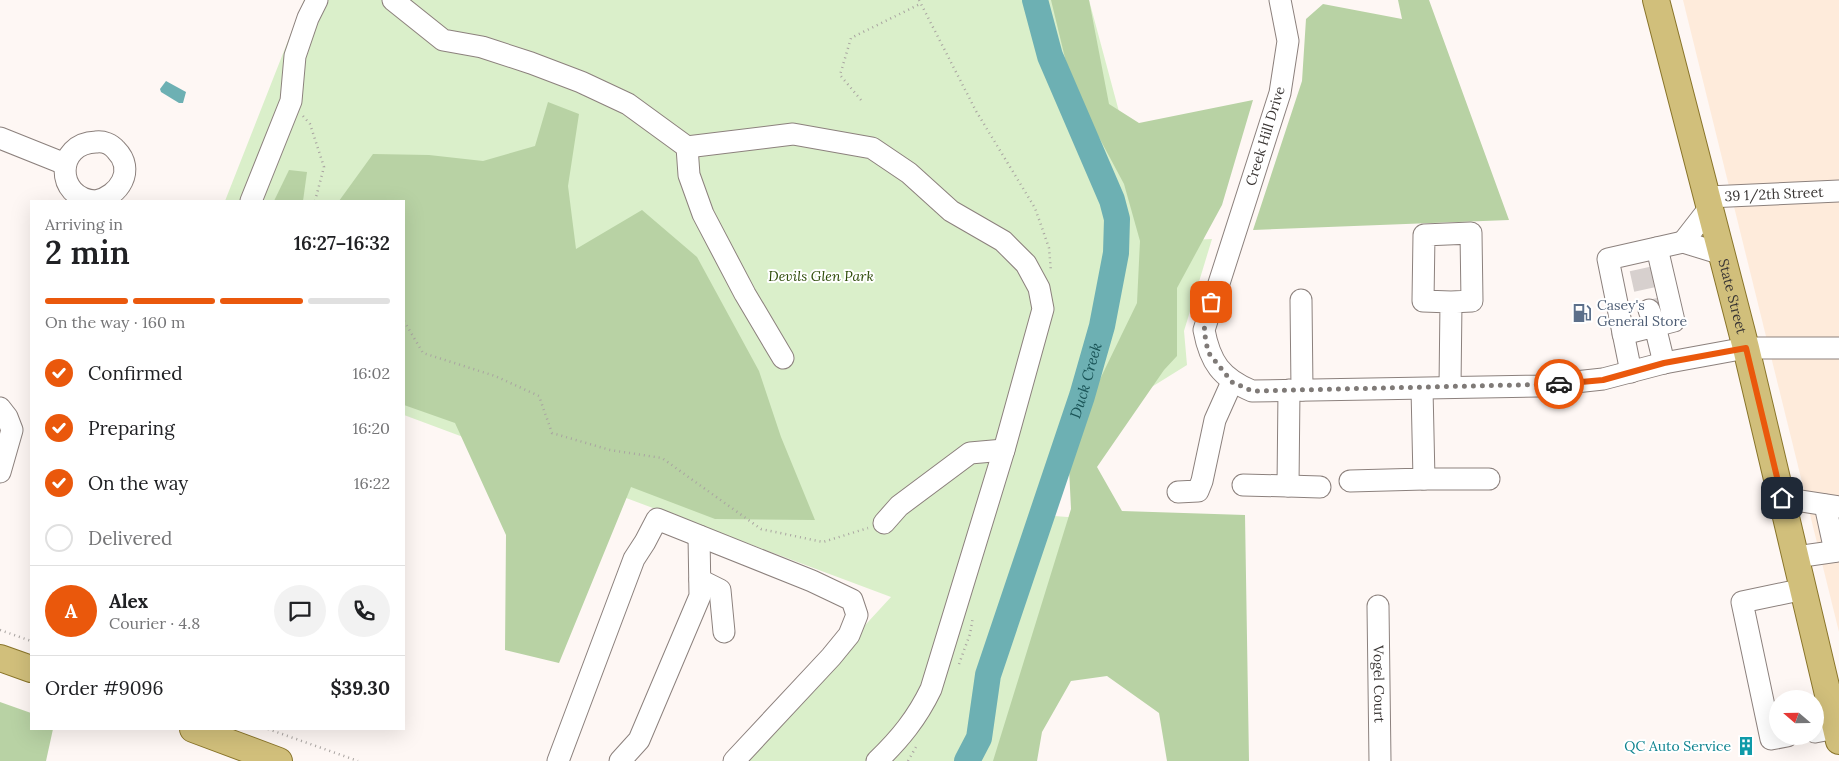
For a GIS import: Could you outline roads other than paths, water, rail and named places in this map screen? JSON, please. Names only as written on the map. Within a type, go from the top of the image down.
[{"type":"main road","name":"State Street","points":[[1656,0],[1746,348],[1804,589],[1830,734]]},
{"type":"main road","points":[[0,658],[30,669]]},
{"type":"main road","points":[[196,730],[280,761]]},
{"type":"street","points":[[251,200],[291,101],[296,56],[308,18],[317,0]]},
{"type":"street","points":[[393,0],[443,40],[490,50],[580,82],[628,104],[687,147],[794,134],[872,148],[909,173],[952,211],[1003,241],[1026,264],[1039,288],[1043,309],[1004,450],[931,690],[920,712],[900,740],[877,761]]},
{"type":"street","name":"Creek Hill Drive","points":[[1232,382],[1208,352],[1204,330],[1280,93],[1288,42],[1280,0]]},
{"type":"street","points":[[0,138],[65,164]]},
{"type":"street","points":[[93,200],[75,194],[65,177],[65,164],[74,149],[86,142],[102,142],[118,151],[124,163],[124,176],[121,186],[106,199],[101,200]]},
{"type":"street","points":[[687,147],[689,175],[703,214],[745,294],[783,358]]},
{"type":"street","name":"39 1/2th Street","points":[[1709,201],[1839,191]]},
{"type":"street","points":[[1683,242],[1709,201]]},
{"type":"street","points":[[1631,372],[1608,259],[1638,261],[1657,248],[1683,242],[1722,254]]},
{"type":"street","points":[[1623,334],[1652,318],[1674,321],[1657,248]]},
{"type":"street","points":[[1288,486],[1301,300]]},
{"type":"street","points":[[1450,387],[1451,302]]},
{"type":"street","points":[[1652,318],[1664,363]]},
{"type":"street","points":[[1178,492],[1198,491],[1202,481],[1215,420],[1232,382],[1252,391],[1538,386],[1603,380],[1664,363],[1746,348],[1839,348]]},
{"type":"street","points":[[1422,388],[1424,479]]},
{"type":"street","points":[[0,408],[7,417],[12,430],[0,472]]},
{"type":"street","points":[[884,523],[899,506],[970,453],[1004,450]]},
{"type":"street","points":[[1350,482],[1488,479]]},
{"type":"street","points":[[1243,485],[1320,487]]},
{"type":"street","points":[[1782,498],[1832,506],[1837,551],[1796,557]]},
{"type":"street","points":[[558,761],[634,559],[657,519],[812,581],[852,600],[857,615],[849,635],[831,657],[734,761]]},
{"type":"street","points":[[620,761],[639,740],[700,596],[699,536]]},
{"type":"street","points":[[700,580],[720,590],[724,632]]},
{"type":"street","points":[[1769,730],[1742,602],[1804,589]]},
{"type":"street","name":"Vogel Court","points":[[1378,606],[1380,761]]},
{"type":"water","points":[[166,81],[186,92],[183,103],[179,103],[161,92],[160,89]]},
{"type":"waterway","name":"Duck Creek","points":[[967,761],[979,738],[988,675],[1082,396],[1102,326],[1116,253],[1117,219],[1112,200],[1050,56],[1035,0]]},
{"type":"tunnel","points":[[1640,269],[1649,310]]},
{"type":"place","name":"Casey's General Store","points":[[1582,313]]},
{"type":"place","name":"QC Auto Service","points":[[1746,746]]},
{"type":"park label","name":"Devils Glen Park","points":[[821,276]]}]
